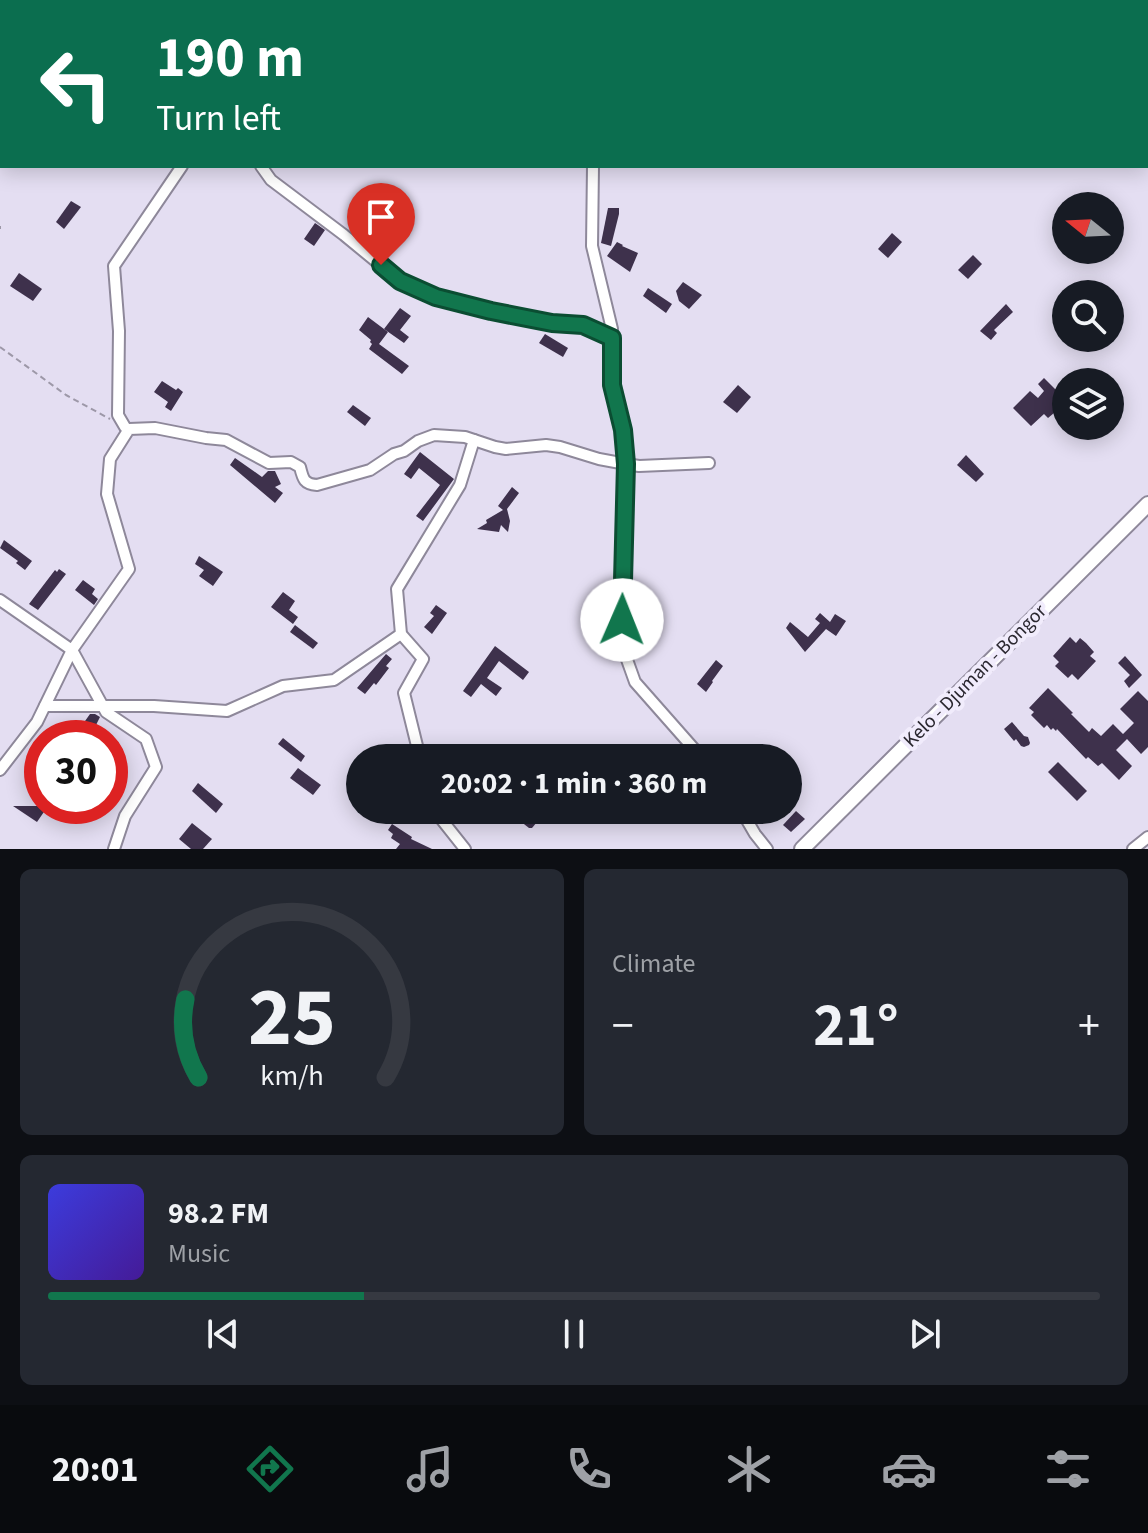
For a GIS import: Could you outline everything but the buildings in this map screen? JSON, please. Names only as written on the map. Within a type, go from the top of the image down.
[{"type":"highway","name":"Kelo - Djuman - Bongor","points":[[802,849],[1148,504]]},
{"type":"street","points":[[125,427],[118,415],[119,331],[114,266],[181,168]]},
{"type":"street","points":[[262,168],[271,180],[400,281],[436,297],[552,323],[583,325],[612,338]]},
{"type":"street","points":[[593,168],[592,246],[612,329],[612,385],[623,430],[626,464],[622,620],[625,654],[635,682],[690,744]]},
{"type":"street","points":[[0,770],[37,722],[72,650],[129,569],[107,494],[110,459],[129,429],[155,428],[226,440],[269,463],[291,462],[300,467],[303,480],[317,485],[370,470],[394,454],[434,435],[465,437],[506,449],[546,445],[560,447],[599,459],[639,466],[709,463]]},
{"type":"street","points":[[417,744],[404,693],[423,659],[401,634],[397,589],[460,485],[474,440]]},
{"type":"street","points":[[0,600],[72,650],[106,712],[146,739],[156,767],[125,816],[114,849]]},
{"type":"street","points":[[45,706],[154,706],[227,711],[283,686],[334,680],[401,634]]},
{"type":"street","points":[[445,824],[465,849]]},
{"type":"street","points":[[749,824],[767,849]]},
{"type":"street","points":[[1133,849],[1148,837]]},
{"type":"path","points":[[0,347],[66,395],[125,427]]},
{"type":"route","points":[[381,265],[400,281],[436,297],[552,323],[583,325],[612,338],[612,385],[623,430],[626,464],[622,620]]}]
